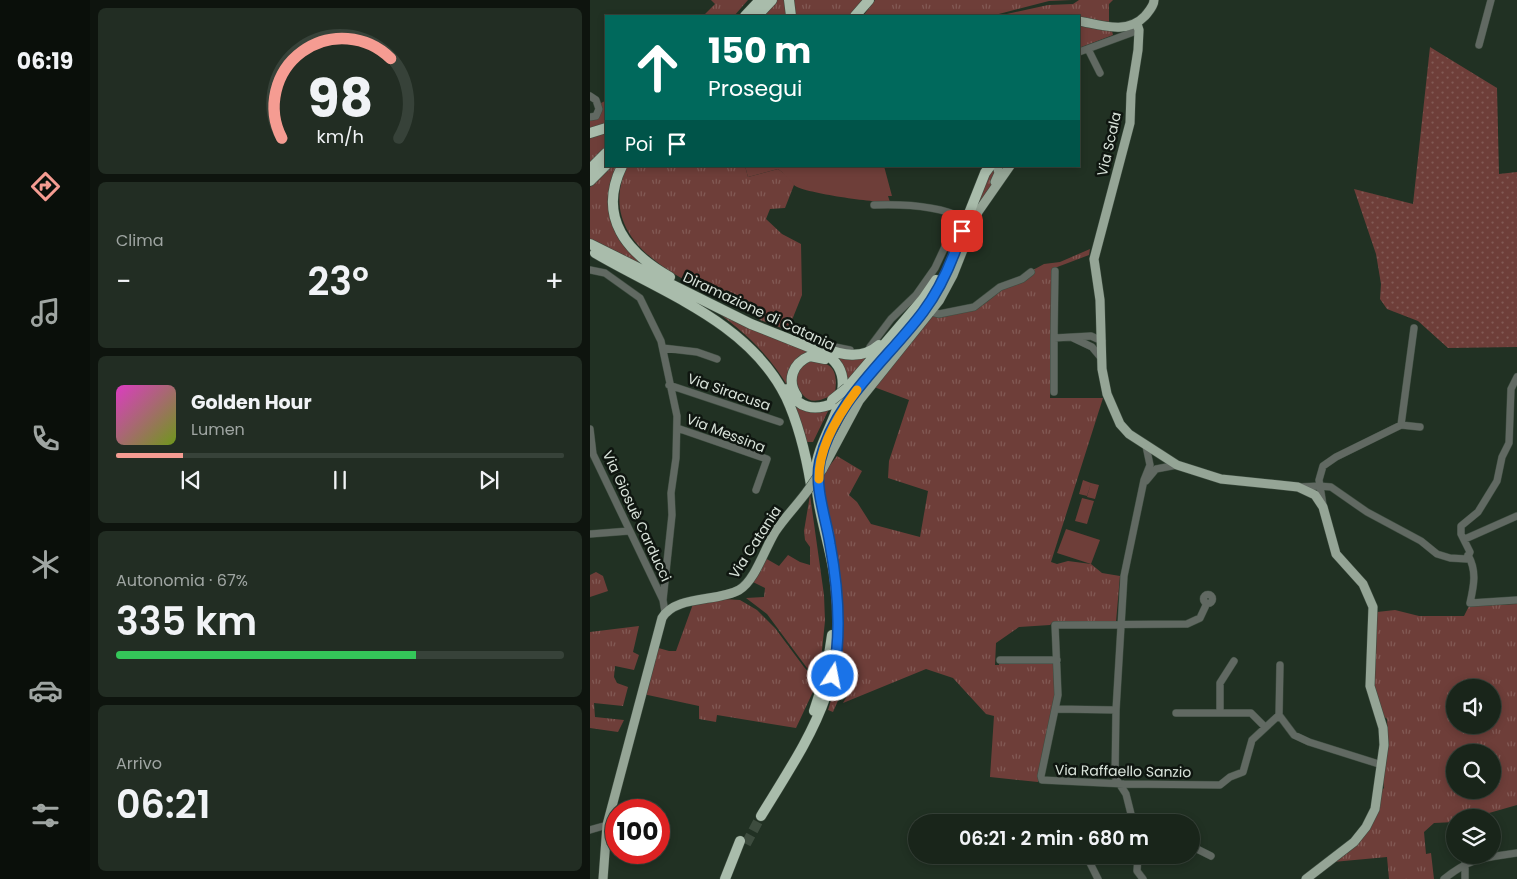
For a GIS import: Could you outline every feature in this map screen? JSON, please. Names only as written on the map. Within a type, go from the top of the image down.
[{"type":"highway","points":[[739,15],[752,0]]},
{"type":"highway","points":[[746,15],[760,0]]},
{"type":"highway","points":[[758,15],[772,0]]},
{"type":"highway","points":[[789,0],[791,15]]},
{"type":"highway","points":[[856,15],[870,0]]},
{"type":"highway","points":[[860,15],[870,0]]},
{"type":"highway","points":[[590,133],[605,128]]},
{"type":"highway","points":[[590,169],[605,154]]},
{"type":"highway","points":[[590,181],[605,165]]},
{"type":"highway","points":[[622,167],[614,188],[614,202],[616,221],[624,239],[648,264],[731,314]]},
{"type":"highway","points":[[590,250],[710,311],[732,326],[764,355],[791,395],[799,403],[813,408],[833,401],[846,391],[932,291],[945,270],[984,167]]},
{"type":"highway","points":[[846,391],[923,299],[941,271],[989,167]]},
{"type":"highway","points":[[833,570],[819,477],[823,452],[850,399],[932,299],[954,256],[963,223]]},
{"type":"highway","name":"Diramazione di Catania","points":[[590,244],[731,314],[824,353],[840,368],[843,379],[842,394],[821,445],[816,469],[820,504],[833,570],[839,630],[835,666],[829,690],[813,728],[758,815],[807,725],[818,700],[828,664],[832,638],[831,606],[816,502],[800,434],[786,398],[761,359],[737,336],[708,316],[590,250]]},
{"type":"highway","points":[[590,258],[737,336]]},
{"type":"highway","points":[[677,288],[843,354],[864,354],[874,350],[905,320]]},
{"type":"highway","points":[[816,502],[812,468],[814,456],[835,401],[838,379],[832,366],[822,358],[810,356],[799,362],[794,369],[792,381],[793,390],[798,398],[814,404],[833,401]]},
{"type":"highway","points":[[725,879],[743,843],[732,879]]},
{"type":"main road","points":[[1080,21],[1117,28],[1138,27],[1155,0]]},
{"type":"main road","name":"Via Scala","points":[[1138,27],[1130,94],[1130,123],[1096,248],[1095,269],[1101,323],[1104,386],[1120,424],[1129,434],[1160,456],[1177,465],[1220,479],[1319,491]]},
{"type":"main road","points":[[985,200],[999,176],[997,167]]},
{"type":"main road","name":"Via Catania","points":[[665,612],[700,599],[732,593],[745,586],[776,532],[822,470],[859,401],[931,312],[953,275],[974,220],[985,200],[1009,167]]},
{"type":"main road","points":[[1306,879],[1354,842],[1366,826],[1375,809],[1384,737],[1370,686],[1374,618],[1371,600],[1364,584],[1336,554],[1319,491]]},
{"type":"main road","points":[[614,799],[654,642],[665,612]]},
{"type":"main road","points":[[603,879],[605,852]]},
{"type":"street","points":[[1479,45],[1491,0]]},
{"type":"street","points":[[1080,52],[1138,27]]},
{"type":"street","points":[[1088,49],[1100,73]]},
{"type":"street","points":[[590,117],[598,114],[599,104],[593,98]]},
{"type":"street","points":[[874,205],[904,205],[942,210],[963,223]]},
{"type":"street","points":[[801,332],[845,349],[862,350],[870,347],[876,342],[891,319],[916,295],[935,268],[957,221],[963,223]]},
{"type":"street","points":[[590,270],[605,273],[640,298],[663,348],[676,410],[677,428],[663,600]]},
{"type":"street","points":[[1054,392],[1055,271]]},
{"type":"street","points":[[931,312],[940,314],[974,306],[1000,287],[1022,279],[1031,272]]},
{"type":"street","points":[[1091,336],[1098,330],[1101,323]]},
{"type":"street","points":[[1401,425],[1414,328]]},
{"type":"street","points":[[1054,338],[1091,336],[1102,341]]},
{"type":"street","points":[[1073,338],[1096,350],[1102,358]]},
{"type":"street","points":[[1088,345],[1102,341]]},
{"type":"street","points":[[663,348],[697,352],[717,359]]},
{"type":"street","points":[[1420,427],[1401,425],[1328,461],[1319,474],[1319,491],[1331,487],[1367,512],[1421,541],[1438,554],[1450,558],[1466,559],[1470,552],[1466,539],[1461,534],[1461,526],[1478,512],[1497,481],[1513,435],[1511,388],[1517,377]]},
{"type":"street","name":"Via Siracusa","points":[[670,385],[780,422]]},
{"type":"street","name":"Via Messina","points":[[677,428],[767,459],[756,490]]},
{"type":"street","name":"Via Giosuè Carducci","points":[[590,430],[592,454],[663,600],[665,612]]},
{"type":"street","points":[[1146,446],[1153,467]]},
{"type":"street","points":[[1131,814],[1126,794],[1117,783],[1115,777],[1119,625],[1124,576],[1143,488],[1160,456]]},
{"type":"street","points":[[1153,467],[1177,465]]},
{"type":"street","points":[[1466,539],[1517,516]]},
{"type":"street","points":[[590,534],[629,531]]},
{"type":"street","points":[[1468,555],[1474,565],[1475,576],[1470,603],[1517,600]]},
{"type":"street","name":"Via Raffaello Sanzio","points":[[1208,603],[1200,618],[1192,623],[1055,625],[1059,689],[1042,780],[1220,785],[1230,777],[1244,772],[1252,740],[1279,715]]},
{"type":"street","points":[[1000,660],[1057,660]]},
{"type":"street","points":[[1220,713],[1220,683],[1234,661]]},
{"type":"street","points":[[1280,664],[1279,715],[1294,735],[1309,742],[1382,765]]},
{"type":"street","points":[[1056,709],[1116,710]]},
{"type":"street","points":[[1176,713],[1251,713],[1265,726]]},
{"type":"street","points":[[590,830],[605,826]]},
{"type":"street","points":[[1200,851],[1210,856]]},
{"type":"street","points":[[1501,856],[1517,853]]},
{"type":"street","points":[[1090,864],[1098,879]]},
{"type":"street","points":[[1137,864],[1137,871],[1140,879]]},
{"type":"street","points":[[1444,879],[1464,864]]},
{"type":"street","points":[[1465,864],[1466,879]]},
{"type":"green space","points":[[711,0],[748,0],[735,15],[704,15],[715,4]]},
{"type":"green space","points":[[777,0],[786,0],[788,15],[764,15]]},
{"type":"green space","points":[[792,0],[865,0],[850,15],[794,15]]},
{"type":"green space","points":[[875,0],[1072,0],[1049,1],[995,15],[864,15]]},
{"type":"green space","points":[[1079,0],[1113,0],[1109,4],[1109,22],[1080,18],[1080,15],[1003,15],[1048,5],[1073,4]]},
{"type":"green space","points":[[1080,24],[1112,31],[1113,35],[1080,48]]},
{"type":"green space","points":[[1430,47],[1497,88],[1499,174],[1517,172],[1517,347],[1448,348],[1418,321],[1387,309],[1380,299],[1381,284],[1376,254],[1354,189],[1413,204]]},
{"type":"green space","points":[[605,101],[605,125],[590,130],[590,120],[598,118],[601,103]]},
{"type":"green space","points":[[605,131],[605,147],[590,162],[590,137]]},
{"type":"green space","points":[[610,167],[617,167],[612,198],[612,222],[622,243],[646,267],[590,240],[590,187]]},
{"type":"green space","points":[[627,167],[745,167],[748,177],[778,169],[793,180],[794,185],[785,208],[770,209],[766,219],[782,234],[801,244],[802,295],[790,325],[798,334],[760,320],[753,313],[678,276],[655,260],[636,242],[623,220],[619,195]]},
{"type":"green space","points":[[745,167],[884,167],[892,196],[888,196],[890,202],[882,202],[811,191],[794,185],[778,169],[748,177]]},
{"type":"green space","points":[[993,170],[997,172],[997,177],[975,211],[955,266],[941,293],[928,313],[854,403],[824,462],[837,431],[859,394],[927,310],[939,292],[959,251],[987,176]]},
{"type":"green space","points":[[1090,249],[1089,255],[1052,269],[1050,398],[1103,398],[1051,562],[1057,564],[1068,561],[1091,564],[1102,573],[1120,576],[1116,622],[1053,622],[1050,625],[1019,627],[996,643],[995,665],[999,665],[999,663],[1055,664],[1056,694],[1038,782],[990,777],[994,716],[986,714],[953,678],[926,669],[843,703],[853,685],[844,681],[844,687],[833,712],[828,710],[837,678],[843,620],[838,565],[821,477],[837,456],[862,471],[849,495],[857,502],[871,524],[920,537],[928,491],[888,478],[889,461],[909,400],[874,387],[933,316],[972,310],[988,301],[1003,288],[1029,278],[1033,270],[1044,264],[1060,262]]},
{"type":"green space","points":[[705,304],[820,354],[806,355],[790,390],[782,376],[763,352],[730,322]]},
{"type":"green space","points":[[871,353],[846,383],[835,357]]},
{"type":"green space","points":[[805,360],[826,364],[834,371],[835,393],[814,401],[805,397],[794,378]]},
{"type":"green space","points":[[789,396],[795,403],[830,407],[813,442],[807,442]]},
{"type":"green space","points":[[1083,480],[1091,483],[1087,496],[1079,494]]},
{"type":"green space","points":[[1091,483],[1099,485],[1095,499],[1087,497]]},
{"type":"green space","points":[[810,495],[824,595],[825,621],[819,679],[796,728],[717,715],[716,722],[699,719],[699,706],[643,694],[655,647],[676,651],[693,604],[723,599],[740,600],[757,610],[775,628],[813,677],[814,673],[807,668],[767,614],[746,598],[764,597],[765,588],[753,582],[765,558],[779,566],[788,555],[810,565],[810,547],[805,540],[804,531]]},
{"type":"green space","points":[[1082,498],[1094,501],[1087,524],[1075,521]]},
{"type":"green space","points":[[1066,529],[1100,540],[1091,564],[1057,553]]},
{"type":"green space","points":[[596,572],[603,576],[608,591],[590,597],[590,575]]},
{"type":"green space","points":[[1517,604],[1517,805],[1501,810],[1446,809],[1446,822],[1434,823],[1424,832],[1426,854],[1431,853],[1434,879],[1389,879],[1387,857],[1333,862],[1353,846],[1366,832],[1378,805],[1381,791],[1384,788],[1388,738],[1387,719],[1382,715],[1373,684],[1377,612],[1395,610],[1419,616],[1464,616],[1469,606]]},
{"type":"green space","points":[[639,626],[633,652],[639,655],[634,670],[615,666],[614,677],[617,683],[628,687],[623,706],[594,703],[595,717],[624,720],[618,732],[590,728],[590,632]]},
{"type":"tunnel","points":[[746,844],[761,816]]},
{"type":"slow traffic","points":[[819,479],[820,462],[826,444],[843,410],[857,390]]},
{"type":"route","points":[[833,676],[839,623],[831,547],[820,488],[820,462],[830,436],[850,399],[932,299],[954,256],[962,231]]}]
